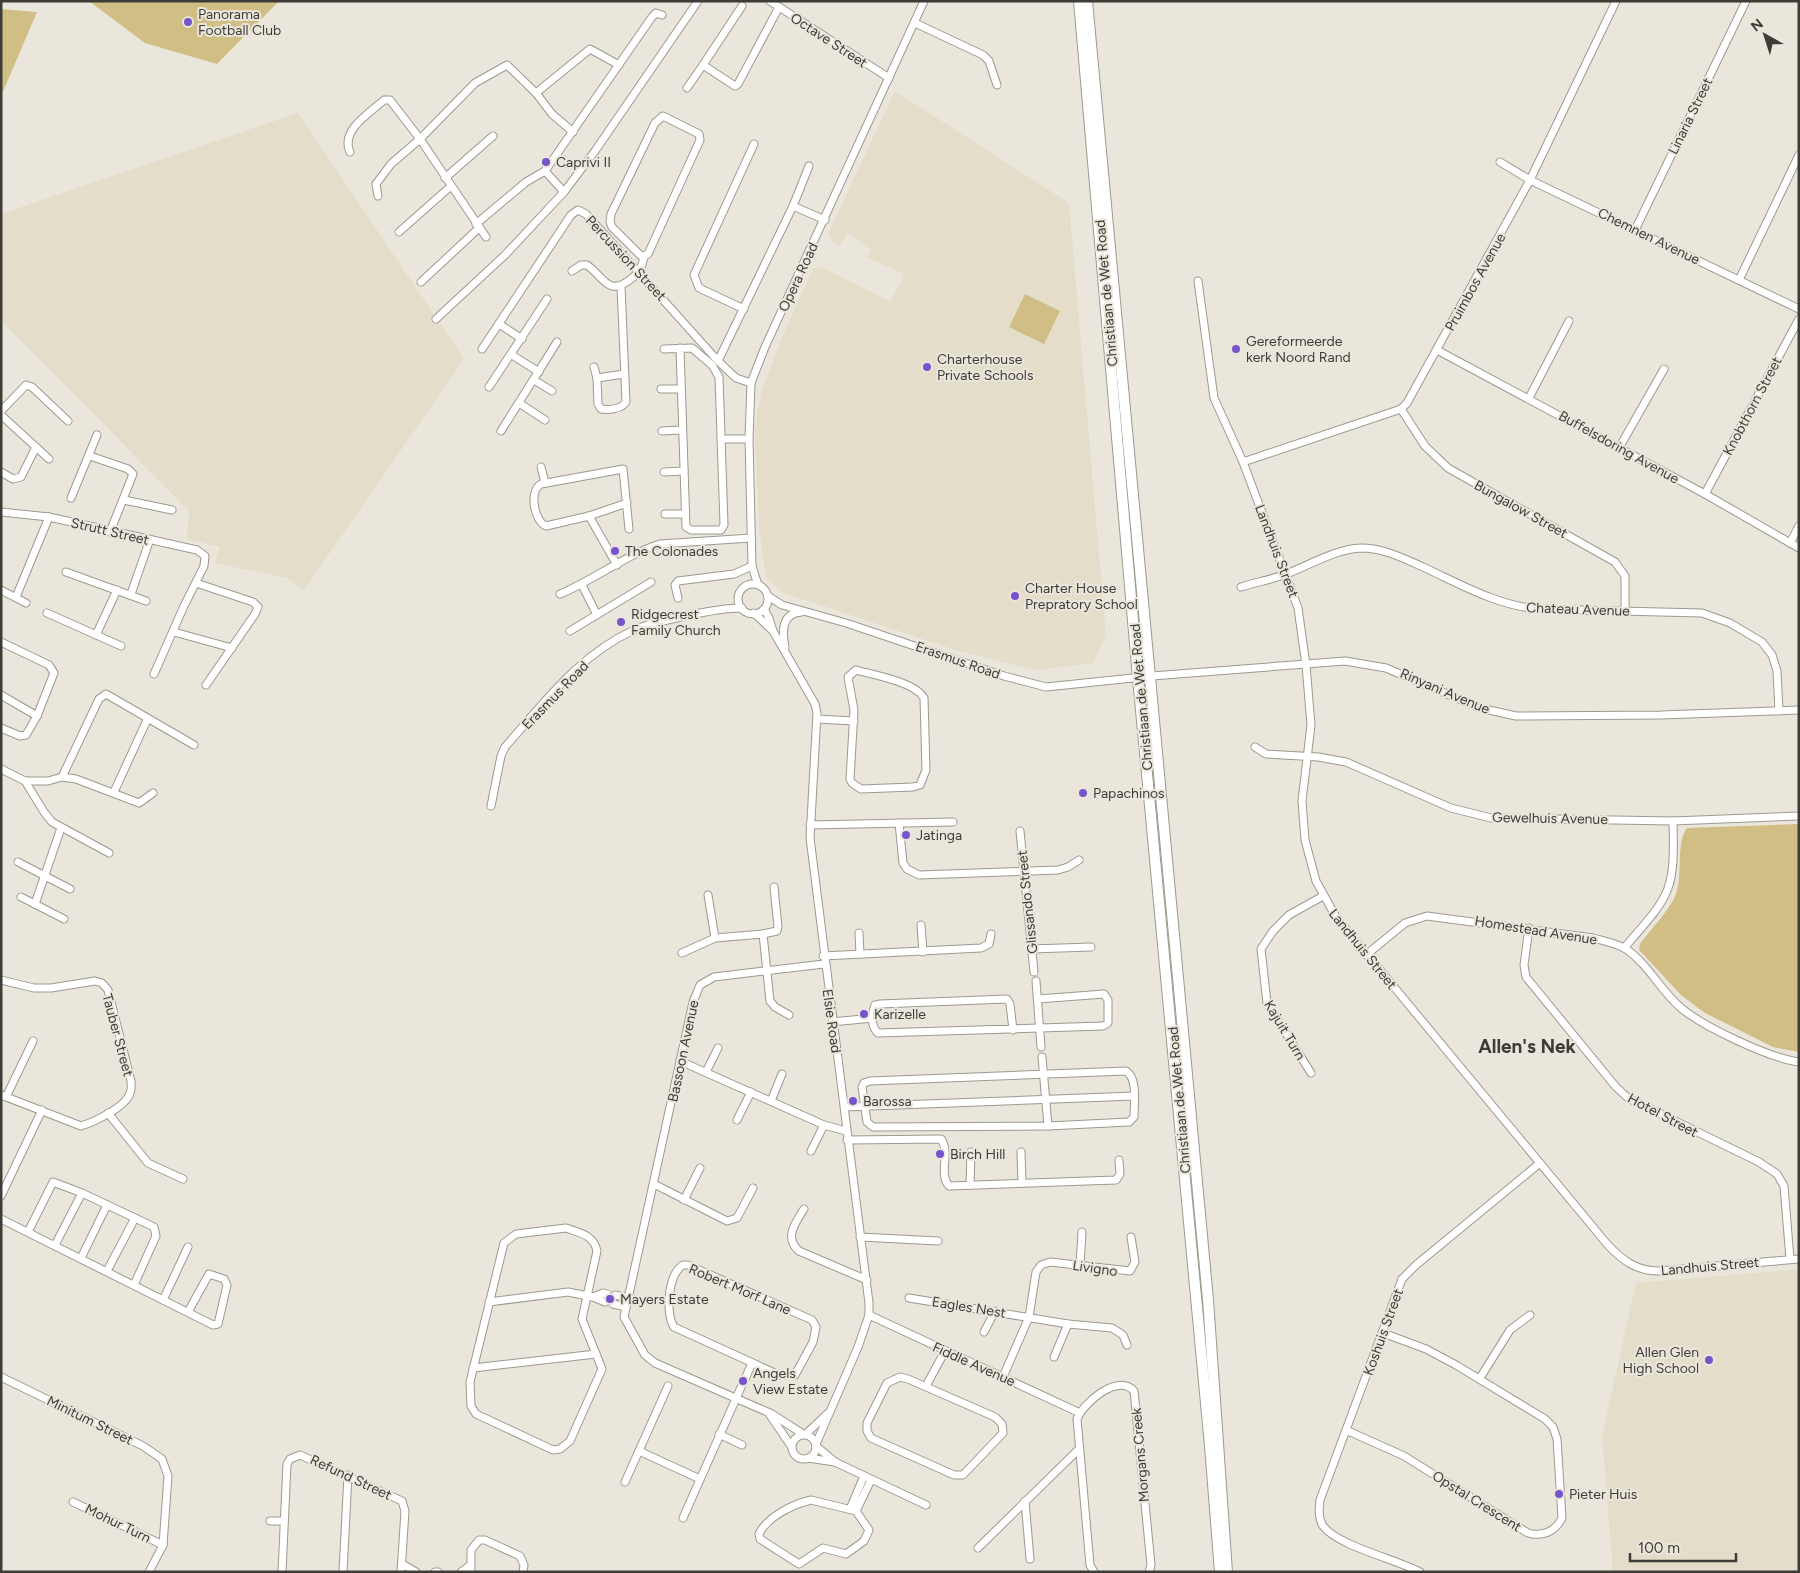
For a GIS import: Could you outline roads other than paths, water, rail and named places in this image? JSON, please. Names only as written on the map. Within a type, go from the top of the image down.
[{"type":"main road","name":"Christiaan de Wet Road","points":[[1079,1],[1138,678],[1191,1231],[1220,1572]]},
{"type":"main road","name":"Christiaan de Wet Road","points":[[1087,1],[1139,568],[1152,676],[1208,1300],[1227,1572]]},
{"type":"street","points":[[436,319],[505,255],[564,192],[595,151],[698,1]]},
{"type":"street","name":"Octave Street","points":[[770,1],[889,78]]},
{"type":"street","name":"Opera Road","points":[[758,585],[753,568],[751,538],[749,439],[751,383],[765,347],[924,1]]},
{"type":"street","name":"Pruimbos Avenue","points":[[1401,409],[1411,397],[1530,180],[1616,1]]},
{"type":"street","name":"Linaria Street","points":[[1635,230],[1746,1]]},
{"type":"street","points":[[687,88],[742,6]]},
{"type":"street","points":[[703,65],[733,86],[736,86],[779,7]]},
{"type":"street","points":[[421,282],[526,182],[545,171],[654,14],[662,15]]},
{"type":"street","points":[[915,23],[983,55],[989,61],[997,85]]},
{"type":"street","points":[[536,93],[590,49],[619,65]]},
{"type":"street","points":[[378,196],[376,184],[379,177],[420,139],[475,83],[502,67],[511,67],[536,93],[552,114],[573,132]]},
{"type":"street","points":[[350,152],[347,142],[350,132],[387,99],[390,100],[420,139],[486,237]]},
{"type":"street","points":[[572,271],[581,265],[587,265],[605,283],[612,287],[621,287],[640,272],[644,256],[648,254],[700,140],[699,134],[664,116],[655,123],[611,214],[610,222],[612,227],[640,255],[644,256]]},
{"type":"street","points":[[445,178],[493,136]]},
{"type":"street","points":[[744,309],[699,288],[694,275],[754,144]]},
{"type":"street","points":[[1739,280],[1799,155]]},
{"type":"street","name":"Chemnen Avenue","points":[[1500,162],[1530,180],[1799,309]]},
{"type":"street","points":[[718,361],[793,206],[809,166]]},
{"type":"street","points":[[545,171],[564,192]]},
{"type":"street","points":[[399,232],[450,186]]},
{"type":"street","points":[[793,206],[824,220]]},
{"type":"street","name":"Percussion Street","points":[[482,350],[571,215],[578,210],[586,214],[640,272],[718,361],[736,378],[751,383]]},
{"type":"street","name":"Landhuis Street","points":[[1198,280],[1213,392],[1243,462],[1298,608],[1306,665],[1311,725],[1302,800],[1305,840],[1310,866],[1323,896],[1336,917],[1366,955],[1618,1256],[1635,1267],[1659,1271],[1799,1259]]},
{"type":"street","points":[[594,367],[598,404],[601,409],[619,408],[626,402],[621,287]]},
{"type":"street","points":[[490,387],[547,299]]},
{"type":"street","name":"Knobthorn Street","points":[[1705,494],[1799,319]]},
{"type":"street","points":[[1529,398],[1568,321]]},
{"type":"street","points":[[499,324],[522,339]]},
{"type":"street","points":[[501,431],[557,342]]},
{"type":"street","points":[[664,349],[688,346],[698,351],[712,365],[720,377],[723,528],[691,530],[686,527],[680,348]]},
{"type":"street","name":"Buffelsdoring Avenue","points":[[1437,350],[1705,494],[1799,548]]},
{"type":"street","points":[[512,355],[539,372]]},
{"type":"street","points":[[1619,448],[1664,369]]},
{"type":"street","points":[[596,378],[624,374]]},
{"type":"street","points":[[534,380],[552,391]]},
{"type":"street","points":[[1,411],[26,385],[32,386],[68,421]]},
{"type":"street","points":[[661,389],[681,389]]},
{"type":"street","points":[[519,402],[546,420]]},
{"type":"street","points":[[1243,462],[1401,409]]},
{"type":"street","name":"Bungalow Street","points":[[1401,409],[1425,446],[1448,468],[1615,562],[1625,576],[1625,610]]},
{"type":"street","points":[[1,415],[49,459]]},
{"type":"street","points":[[662,431],[682,430]]},
{"type":"street","points":[[71,498],[90,456],[97,435]]},
{"type":"street","points":[[721,439],[749,439]]},
{"type":"street","points":[[1,472],[13,479],[20,477],[36,447]]},
{"type":"street","points":[[90,456],[132,471],[133,474],[110,532]]},
{"type":"street","points":[[541,467],[545,483]]},
{"type":"street","points":[[627,503],[589,516],[546,526],[542,525],[532,497],[536,486],[545,483],[623,469],[627,503],[629,529]]},
{"type":"street","points":[[664,472],[684,471]]},
{"type":"street","points":[[124,500],[172,510]]},
{"type":"street","name":"Strutt Street","points":[[1,512],[49,517],[200,551],[206,558],[196,583]]},
{"type":"street","points":[[665,514],[685,514]]},
{"type":"street","points":[[589,516],[617,565]]},
{"type":"street","points":[[16,597],[49,517]]},
{"type":"street","points":[[1790,543],[1799,526]]},
{"type":"street","points":[[560,594],[582,585],[646,548],[660,544],[751,538]]},
{"type":"street","points":[[131,594],[150,539]]},
{"type":"street","name":"Chateau Avenue","points":[[1241,587],[1286,574],[1343,552],[1373,549],[1397,556],[1486,596],[1512,605],[1537,609],[1702,613],[1730,622],[1752,635],[1768,648],[1775,662],[1779,711]]},
{"type":"street","points":[[678,598],[675,585],[678,581],[734,574],[753,568]]},
{"type":"street","name":"Opera Road","points":[[747,586],[753,568]]},
{"type":"street","points":[[66,572],[146,601]]},
{"type":"street","points":[[570,631],[651,582]]},
{"type":"street","points":[[154,674],[196,583],[253,602],[257,605],[258,609],[206,685]]},
{"type":"street","points":[[582,585],[597,615]]},
{"type":"street","points":[[758,585],[766,591],[768,596],[764,608],[754,614],[746,612],[742,608],[738,597],[747,586],[758,585]]},
{"type":"street","points":[[1,590],[26,603]]},
{"type":"street","points":[[96,635],[117,590]]},
{"type":"street","name":"Erasmus Road","points":[[768,596],[782,605],[963,661],[1004,676],[1046,687],[1152,676]]},
{"type":"street","name":"Erasmus Road","points":[[721,608],[738,597]]},
{"type":"street","name":"Erasmus Road","points":[[764,608],[782,605]]},
{"type":"street","name":"Erasmus Road","points":[[491,806],[501,756],[506,747],[574,671],[598,652],[634,630],[659,622],[721,608],[742,608]]},
{"type":"street","name":"Elsie Road","points":[[764,608],[773,632]]},
{"type":"street","points":[[786,652],[782,633],[785,621],[792,614],[806,611]]},
{"type":"street","points":[[47,613],[120,646]]},
{"type":"street","name":"Elsie Road","points":[[754,614],[773,632],[815,704],[817,719],[810,825],[823,956],[845,1107],[846,1140],[867,1280],[869,1315],[858,1347],[816,1445]]},
{"type":"street","points":[[174,632],[232,648]]},
{"type":"street","points":[[1,642],[53,669],[54,673],[26,735],[20,736],[1,728]]},
{"type":"street","name":"Rinyani Avenue","points":[[1152,676],[1346,661],[1400,672],[1480,708],[1516,716],[1662,715],[1799,710]]},
{"type":"street","points":[[856,670],[910,686],[921,692],[924,698],[926,770],[920,785],[913,788],[861,789],[852,784],[850,778],[854,721],[853,700],[848,676],[856,670]]},
{"type":"street","points":[[62,777],[102,696],[106,694],[147,720],[194,745]]},
{"type":"street","points":[[1,695],[36,716]]},
{"type":"street","points":[[817,719],[854,721]]},
{"type":"street","points":[[114,792],[147,720]]},
{"type":"street","name":"Gewelhuis Avenue","points":[[1255,747],[1266,754],[1308,756],[1346,762],[1451,808],[1491,818],[1673,820],[1799,816]]},
{"type":"street","points":[[1,769],[25,781],[48,781],[62,777],[76,779],[114,792],[138,803],[153,793]]},
{"type":"street","points":[[25,781],[36,796],[44,812],[61,828],[109,854]]},
{"type":"street","points":[[1624,948],[1657,910],[1668,893],[1674,873],[1673,820]]},
{"type":"street","points":[[810,825],[953,822]]},
{"type":"street","points":[[899,823],[904,863],[907,869],[918,874],[1024,872],[1063,869],[1079,860]]},
{"type":"street","points":[[35,904],[61,828]]},
{"type":"street","name":"Glissando Street","points":[[1020,832],[1034,972]]},
{"type":"street","points":[[18,862],[70,889]]},
{"type":"street","points":[[682,953],[715,938],[777,931],[774,887]]},
{"type":"street","points":[[708,895],[715,938]]},
{"type":"street","name":"Kajuit Turn","points":[[1312,1073],[1267,1003],[1261,949],[1273,930],[1289,915],[1323,896]]},
{"type":"street","points":[[21,897],[64,919]]},
{"type":"street","name":"Homestead Avenue","points":[[1366,955],[1406,923],[1427,916],[1529,928],[1593,938],[1624,948],[1674,1001],[1689,1014],[1767,1054],[1799,1062]]},
{"type":"street","points":[[921,925],[923,952]]},
{"type":"street","name":"Hotel Street","points":[[1529,928],[1524,965],[1526,977],[1616,1087],[1628,1098],[1759,1162],[1779,1176],[1784,1186],[1790,1259]]},
{"type":"street","points":[[859,933],[860,954]]},
{"type":"street","points":[[763,934],[770,1001],[789,1015]]},
{"type":"street","points":[[823,956],[985,948],[989,944],[991,934]]},
{"type":"street","points":[[1031,949],[1091,947]]},
{"type":"street","name":"Bassoon Avenue","points":[[626,1307],[692,1002],[700,985],[714,977],[824,964]]},
{"type":"street","name":"Tauber Street","points":[[1,980],[34,988],[52,988],[100,982],[108,990],[131,1081],[131,1092],[127,1099],[108,1113],[80,1126],[4,1096]]},
{"type":"street","points":[[1036,981],[1041,1047]]},
{"type":"street","points":[[1013,1030],[1010,1004],[1004,998],[880,1004],[875,1005],[873,1018],[873,1027],[878,1033],[1013,1030],[1040,1029],[1106,1025],[1108,1023],[1108,1000],[1102,993],[1038,999]]},
{"type":"street","points":[[832,1022],[873,1018]]},
{"type":"street","points":[[4,1096],[33,1041]]},
{"type":"street","points":[[706,1072],[718,1048]]},
{"type":"street","points":[[1042,1057],[1048,1126]]},
{"type":"street","points":[[680,1061],[824,1125],[846,1131]]},
{"type":"street","points":[[1126,1071],[1132,1077],[1134,1096],[1134,1117],[1129,1122],[1048,1126],[873,1127],[867,1122],[862,1087],[864,1083],[870,1081],[1126,1071]]},
{"type":"street","points":[[771,1101],[782,1074]]},
{"type":"street","points":[[737,1120],[750,1092]]},
{"type":"street","points":[[845,1107],[1134,1096]]},
{"type":"street","points":[[1,1196],[42,1110]]},
{"type":"street","points":[[108,1113],[148,1163],[183,1179]]},
{"type":"street","points":[[811,1151],[824,1125]]},
{"type":"street","points":[[846,1140],[942,1140],[945,1151],[947,1184],[949,1186],[1116,1180],[1120,1174],[1119,1160]]},
{"type":"street","points":[[970,1185],[971,1152]]},
{"type":"street","points":[[1021,1152],[1022,1183]]},
{"type":"street","name":"Koshuis Street","points":[[1420,1572],[1334,1536],[1324,1526],[1319,1516],[1320,1500],[1402,1279],[1540,1163]]},
{"type":"street","points":[[684,1200],[700,1168]]},
{"type":"street","points":[[28,1232],[54,1182],[154,1227],[156,1231],[134,1285]]},
{"type":"street","points":[[654,1184],[727,1220],[733,1220],[739,1215],[753,1188]]},
{"type":"street","points":[[55,1245],[82,1193]]},
{"type":"street","points":[[80,1258],[107,1205]]},
{"type":"street","points":[[804,1209],[794,1224],[790,1240],[793,1246],[799,1251],[867,1280]]},
{"type":"street","points":[[107,1272],[135,1218]]},
{"type":"street","points":[[1,1219],[213,1325],[218,1324],[227,1285],[224,1278],[209,1274],[188,1312]]},
{"type":"street","points":[[566,1228],[587,1235],[596,1244],[597,1251],[590,1296],[582,1323],[602,1366],[570,1442],[564,1447],[557,1450],[549,1449],[476,1414],[470,1400],[473,1368],[489,1302],[502,1247],[508,1238],[516,1234],[566,1228]]},
{"type":"street","points":[[1080,1266],[1082,1232]]},
{"type":"street","points":[[860,1237],[938,1241]]},
{"type":"street","name":"Livigno","points":[[1030,1317],[1036,1272],[1041,1265],[1054,1262],[1130,1271],[1135,1262],[1131,1237]]},
{"type":"street","points":[[163,1300],[188,1247]]},
{"type":"street","name":"Robert Morf Lane","points":[[688,1265],[812,1320],[816,1327],[813,1342],[795,1375],[779,1374],[752,1363],[674,1328],[670,1321],[668,1305],[675,1271],[688,1265]]},
{"type":"street","points":[[489,1302],[568,1292],[590,1296],[626,1307],[624,1317],[626,1324],[645,1355],[655,1363],[782,1419],[810,1436],[816,1445],[835,1462],[926,1505]]},
{"type":"street","points":[[590,1296],[603,1293],[628,1298]]},
{"type":"street","name":"Eagles Nest","points":[[909,1298],[1068,1324],[1112,1328],[1123,1335],[1127,1345]]},
{"type":"street","points":[[984,1332],[995,1311]]},
{"type":"street","name":"Fiddle Avenue","points":[[869,1315],[1080,1413]]},
{"type":"street","points":[[1480,1378],[1510,1330],[1530,1315]]},
{"type":"street","points":[[1003,1377],[1030,1317]]},
{"type":"street","points":[[1054,1357],[1068,1324]]},
{"type":"street","name":"Opstal Crescent","points":[[1346,1430],[1404,1456],[1528,1533],[1543,1534],[1558,1525],[1562,1518],[1555,1432],[1545,1419],[1480,1378],[1426,1349],[1383,1333]]},
{"type":"street","points":[[926,1386],[945,1351]]},
{"type":"street","points":[[473,1368],[596,1354]]},
{"type":"street","points":[[683,1518],[752,1363]]},
{"type":"street","name":"Minitum Street","points":[[1,1377],[143,1446],[162,1458],[168,1476],[163,1545]]},
{"type":"street","points":[[892,1379],[908,1379],[926,1386],[995,1417],[1002,1424],[1003,1434],[963,1475],[954,1475],[871,1438],[866,1431],[867,1423],[887,1383],[892,1379]]},
{"type":"street","points":[[624,1482],[640,1451],[668,1386]]},
{"type":"street","name":"Morgans Creek","points":[[1080,1413],[1100,1394],[1114,1386],[1127,1386],[1134,1391],[1150,1568]]},
{"type":"street","points":[[768,1413],[792,1446],[796,1457],[835,1462]]},
{"type":"street","name":"Elsie Road","points":[[804,1434],[829,1413]]},
{"type":"street","points":[[1080,1413],[1077,1419],[1079,1449],[1090,1565],[1094,1572]]},
{"type":"street","points":[[719,1434],[742,1445]]},
{"type":"street","points":[[792,1446],[794,1439],[804,1434]]},
{"type":"street","points":[[808,1458],[814,1454],[816,1445]]},
{"type":"street","points":[[978,1548],[1079,1449]]},
{"type":"street","points":[[640,1451],[700,1479]]},
{"type":"street","name":"Refund Street","points":[[282,1572],[287,1464],[295,1456],[305,1455],[396,1498],[404,1505],[401,1568],[416,1572]]},
{"type":"street","points":[[343,1572],[348,1476]]},
{"type":"street","points":[[853,1510],[867,1478]]},
{"type":"street","points":[[811,1500],[853,1510],[866,1523],[868,1535],[864,1541],[846,1554],[822,1548],[798,1564],[763,1542],[759,1537],[765,1526],[784,1511],[801,1502],[811,1500]]},
{"type":"street","points":[[1026,1501],[1030,1559]]},
{"type":"street","name":"Mohur Turn","points":[[72,1502],[163,1545]]},
{"type":"street","points":[[270,1521],[284,1521]]},
{"type":"street","points":[[461,1572],[470,1569],[474,1544],[479,1540],[485,1540],[520,1556],[524,1565],[523,1572]]},
{"type":"street","points":[[149,1572],[163,1545]]},
{"type":"place","name":"Panorama Football Club","points":[[188,22]]},
{"type":"place","name":"Caprivi II","points":[[546,162]]},
{"type":"place","name":"Gereformeerde kerk Noord Rand","points":[[1236,349]]},
{"type":"place","name":"Charterhouse Private Schools","points":[[927,367]]},
{"type":"place","name":"The Colonades","points":[[615,551]]},
{"type":"place","name":"Charter House Prepratory School","points":[[1015,596]]},
{"type":"place","name":"Ridgecrest Family Church","points":[[621,622]]},
{"type":"place","name":"Papachinos","points":[[1083,793]]},
{"type":"place","name":"Jatinga","points":[[906,835]]},
{"type":"place","name":"Karizelle","points":[[864,1014]]},
{"type":"place","name":"Barossa","points":[[853,1101]]},
{"type":"place","name":"Birch Hill","points":[[940,1154]]},
{"type":"place","name":"Mayers Estate","points":[[610,1299]]},
{"type":"place","name":"Allen Glen High School","points":[[1709,1360]]},
{"type":"place","name":"Angels View Estate","points":[[743,1381]]},
{"type":"place","name":"Pieter Huis","points":[[1559,1494]]},
{"type":"district","name":"Allen's Nek","points":[[1527,1046]]}]
